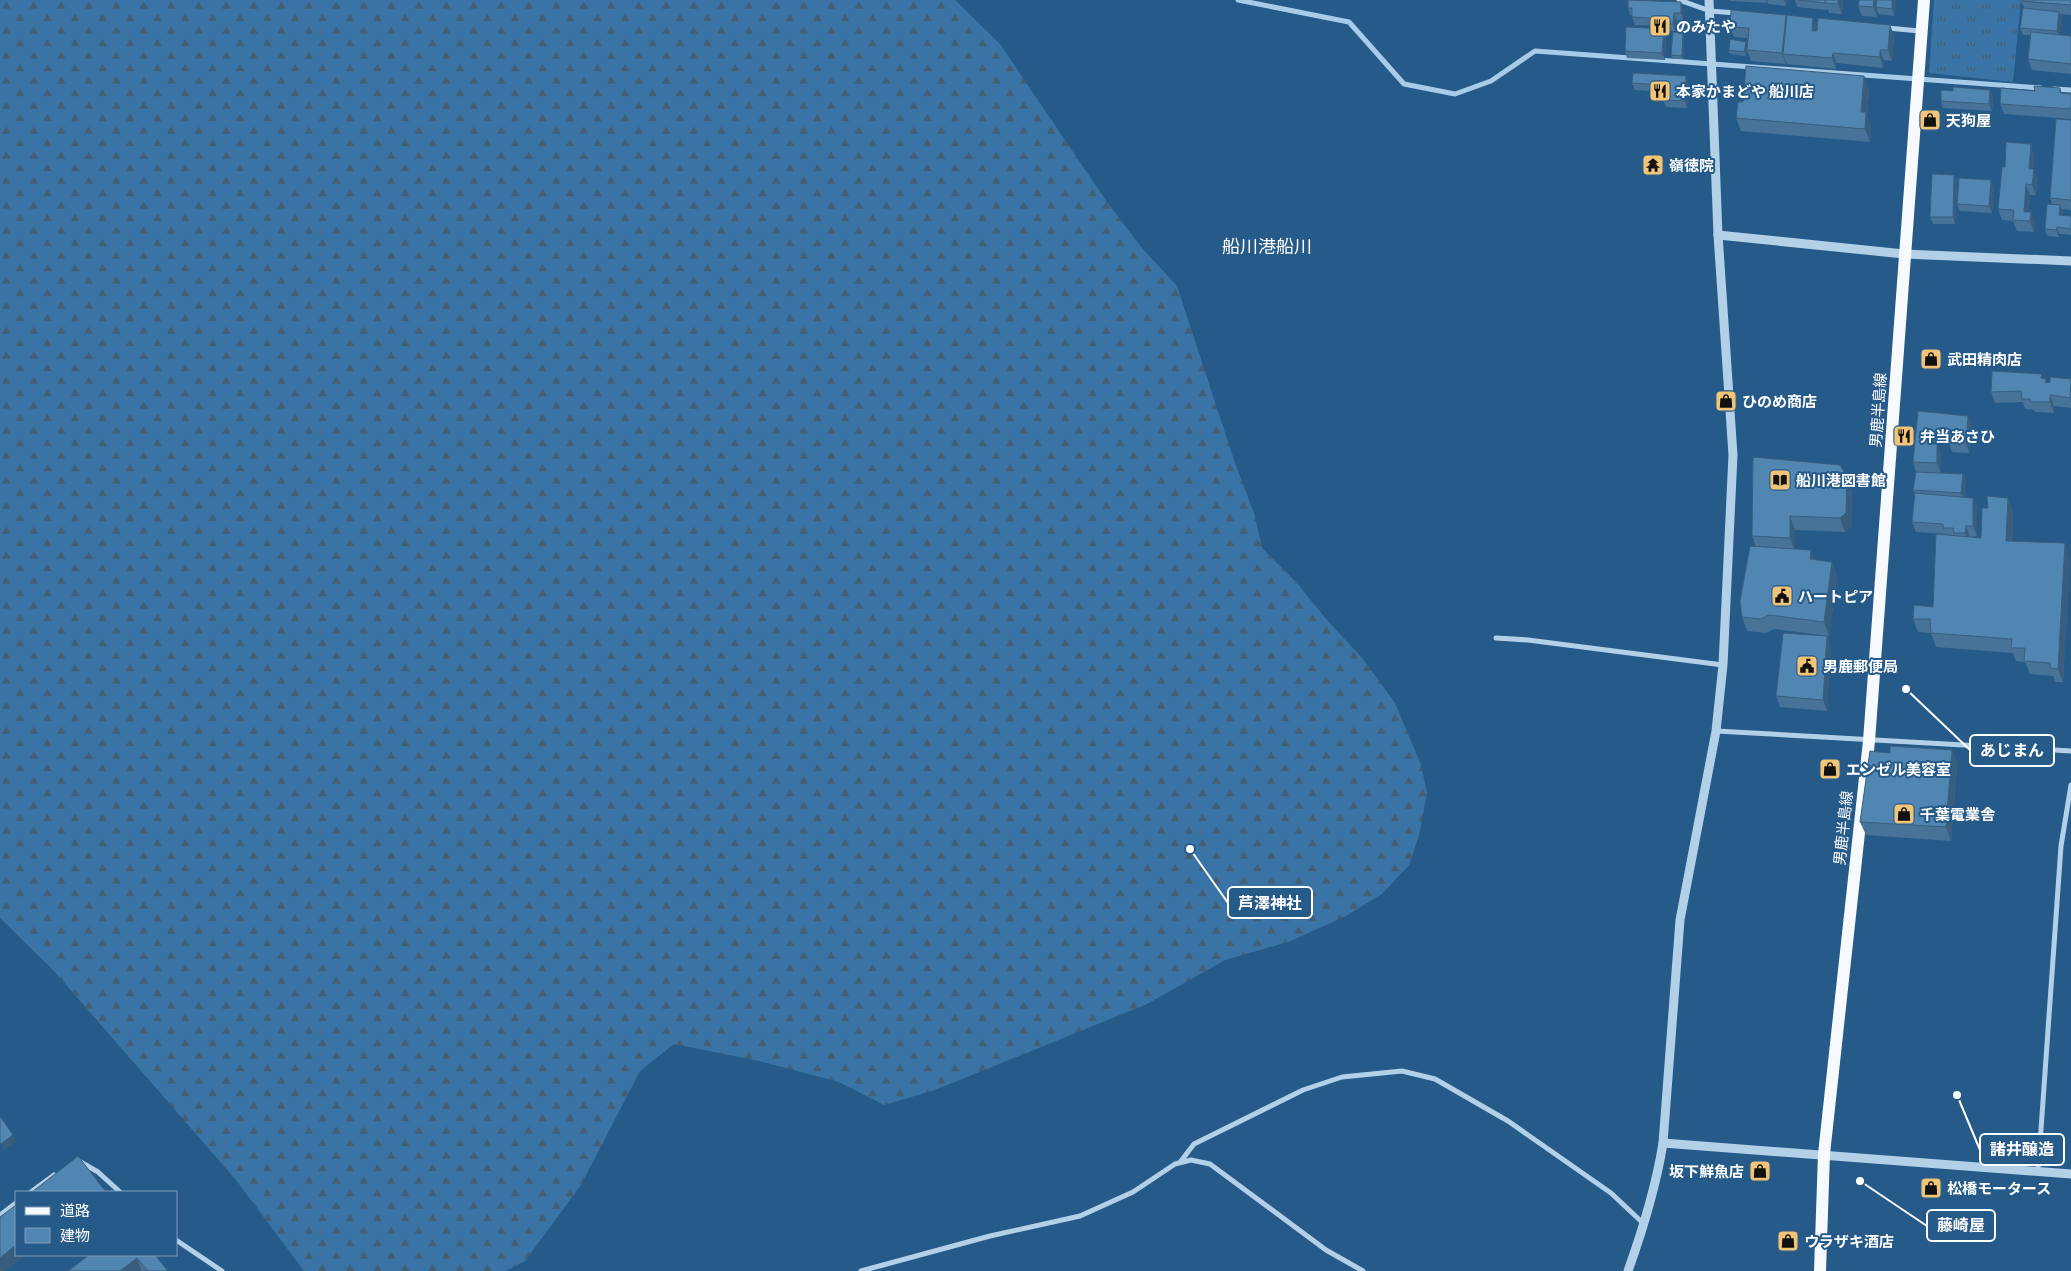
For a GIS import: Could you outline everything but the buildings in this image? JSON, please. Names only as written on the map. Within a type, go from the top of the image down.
[{"type":"main road","name":"男鹿半島線","points":[[1820,1271],[1824,1154],[1869,741],[1924,0]]},
{"type":"street","points":[[1679,0],[1710,11],[1738,14]]},
{"type":"street","points":[[1628,1271],[1644,1224],[1663,1143],[1680,920],[1716,731],[1723,665],[1734,455],[1718,235],[1709,0]]},
{"type":"street","points":[[1883,28],[1922,32]]},
{"type":"street","points":[[1718,235],[1904,254],[2071,261]]},
{"type":"street","points":[[1496,638],[1528,640],[1723,665]]},
{"type":"street","points":[[1716,731],[2071,751]]},
{"type":"street","points":[[2038,1172],[2062,846],[2071,785]]},
{"type":"street","points":[[861,1271],[990,1236],[1080,1216],[1133,1192],[1181,1161],[1194,1144],[1303,1090],[1342,1077],[1402,1071],[1435,1079],[1508,1121],[1611,1193],[1644,1224]]},
{"type":"street","points":[[1663,1143],[2071,1174]]},
{"type":"street","points":[[68,1164],[76,1159],[98,1172],[119,1191]]},
{"type":"street","points":[[1181,1161],[1191,1160],[1210,1164],[1326,1250],[1363,1271]]},
{"type":"street","points":[[32,1191],[61,1170]]},
{"type":"street","points":[[0,1215],[15,1204]]},
{"type":"street","points":[[178,1241],[222,1271]]},
{"type":"green space","points":[[0,0],[955,0],[1000,44],[1107,202],[1142,248],[1177,286],[1236,466],[1254,513],[1262,548],[1297,583],[1326,619],[1363,659],[1395,703],[1421,765],[1427,793],[1419,835],[1409,865],[1382,894],[1344,917],[1288,942],[1225,960],[1147,1004],[935,1090],[884,1105],[839,1082],[759,1061],[674,1044],[640,1071],[581,1185],[525,1261],[506,1271],[304,1271],[236,1180],[55,972],[0,918]]},
{"type":"green space","points":[[1934,0],[2021,0],[2013,82],[1929,73]]},
{"type":"waterway","points":[[1238,0],[1349,22],[1404,84],[1455,94],[1491,81],[1535,51],[2041,88]]},
{"type":"waterway","points":[[2054,89],[2071,90]]},
{"type":"place","name":"のみたや","points":[[1660,26]]},
{"type":"place","name":"本家かまどや 船川店","points":[[1660,91]]},
{"type":"place","name":"天狗屋","points":[[1930,120]]},
{"type":"place","name":"嶺徳院","points":[[1653,165]]},
{"type":"place","name":"武田精肉店","points":[[1931,359]]},
{"type":"place","name":"ひのめ商店","points":[[1726,401]]},
{"type":"place","name":"弁当あさひ","points":[[1904,436]]},
{"type":"place","name":"船川港図書館","points":[[1780,480]]},
{"type":"place","name":"ハートピア","points":[[1782,596]]},
{"type":"place","name":"男鹿郵便局","points":[[1807,666]]},
{"type":"place","name":"あじまん","points":[[1906,689]]},
{"type":"place","name":"エンゼル美容室","points":[[1830,769]]},
{"type":"place","name":"千葉電業舎","points":[[1904,814]]},
{"type":"place","name":"芦澤神社","points":[[1190,849]]},
{"type":"place","name":"諸井醸造","points":[[1957,1095]]},
{"type":"place","name":"坂下鮮魚店","points":[[1760,1171]]},
{"type":"place","name":"藤崎屋","points":[[1860,1181]]},
{"type":"place","name":"松橋モータース","points":[[1931,1188]]},
{"type":"place","name":"ウラザキ酒店","points":[[1788,1241]]},
{"type":"district","name":"船川港船川","points":[[1267,246]]}]
